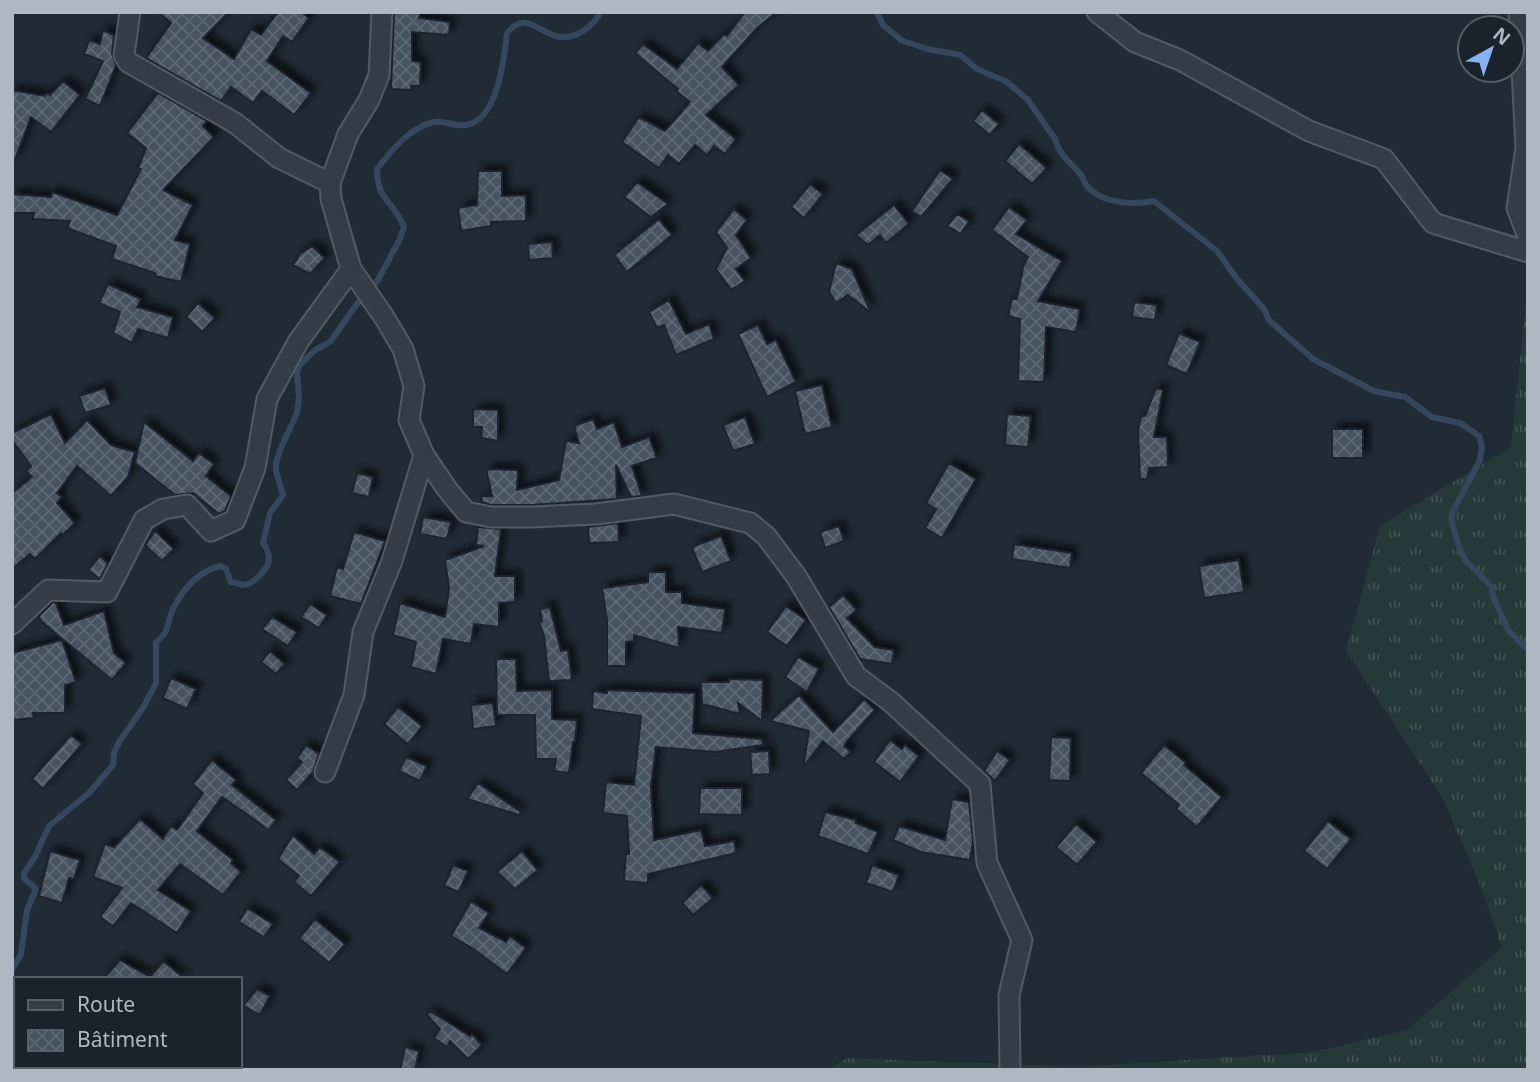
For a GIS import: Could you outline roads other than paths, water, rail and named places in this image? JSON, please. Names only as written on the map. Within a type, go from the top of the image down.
[{"type":"street","points":[[130,12],[124,55],[128,62],[236,123],[279,158],[330,183]]},
{"type":"street","points":[[1097,12],[1135,41],[1180,60],[1309,131],[1384,159],[1433,223],[1528,252]]},
{"type":"street","points":[[1519,12],[1526,148],[1517,208],[1528,237]]},
{"type":"street","points":[[376,15],[379,75],[369,100],[348,134],[330,183],[331,199],[354,274],[402,349],[414,386],[409,420],[424,455],[466,512],[491,517],[532,517],[674,504],[750,523],[766,536],[796,576],[856,676],[891,702],[980,784],[987,863],[1022,940],[1009,995],[1010,1070]]},
{"type":"street","points":[[12,624],[48,590],[107,592],[144,520],[163,509],[187,505],[211,531],[235,520],[255,468],[267,399],[298,342],[354,274]]},
{"type":"street","points":[[325,772],[354,695],[363,632],[392,561],[424,455]]},
{"type":"waterway","points":[[12,970],[21,954],[27,910],[36,889],[24,878],[24,873],[35,857],[49,826],[89,793],[113,765],[119,742],[143,708],[156,683],[156,642],[166,630],[181,595],[204,572],[220,566],[226,569],[231,582],[242,585],[255,579],[266,567],[269,556],[263,543],[270,513],[283,495],[276,463],[297,413],[299,366],[315,350],[330,342],[378,280],[404,227],[380,188],[377,169],[409,134],[425,125],[434,122],[466,125],[477,121],[492,101],[504,58],[507,33],[514,26],[520,23],[532,24],[549,34],[570,36],[588,28],[601,12]]},
{"type":"waterway","points":[[877,12],[883,25],[901,40],[927,49],[960,55],[977,69],[1007,82],[1028,100],[1063,155],[1092,191],[1117,202],[1154,201],[1217,251],[1264,309],[1269,320],[1313,359],[1374,391],[1405,397],[1432,417],[1460,423],[1479,436],[1482,447],[1480,460],[1451,519],[1465,560],[1491,586],[1508,630],[1528,650]]}]
